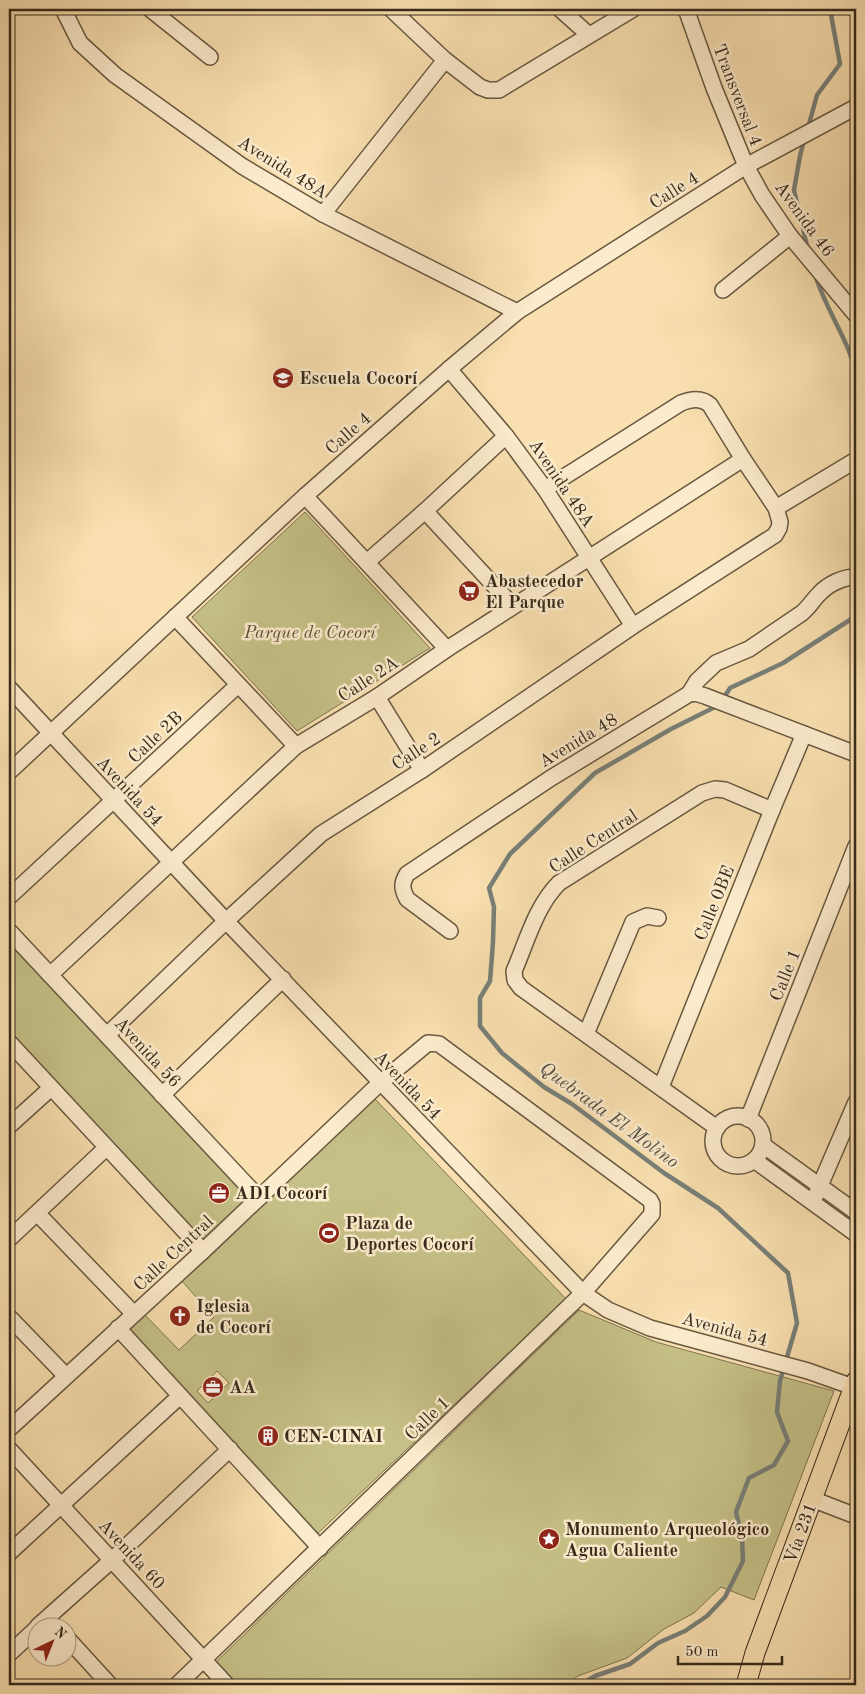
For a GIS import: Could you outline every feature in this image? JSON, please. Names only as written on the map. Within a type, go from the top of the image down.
[{"type":"main road","name":"Vía 231","points":[[746,1685],[759,1644],[855,1385]]},
{"type":"street","points":[[150,9],[210,58]]},
{"type":"street","points":[[391,9],[445,60],[480,87],[488,90],[499,90],[633,9]]},
{"type":"street","points":[[560,9],[589,35]]},
{"type":"street","name":"Transversal 4","points":[[686,9],[714,88],[746,166]]},
{"type":"street","name":"Avenida 48A","points":[[63,10],[80,43],[115,75],[242,166],[323,214],[517,312]]},
{"type":"street","points":[[323,214],[445,60]]},
{"type":"street","name":"Calle 4","points":[[9,772],[305,496],[449,369],[517,312],[746,166],[856,108]]},
{"type":"street","name":"Avenida 46","points":[[746,166],[762,195],[793,239],[856,315]]},
{"type":"street","points":[[723,290],[793,239]]},
{"type":"street","name":"Avenida 48A","points":[[449,369],[506,436],[545,489],[633,626]]},
{"type":"street","points":[[545,489],[681,403],[693,400],[705,401],[710,405],[742,459],[776,508],[856,460]]},
{"type":"street","points":[[367,562],[506,436]]},
{"type":"street","name":"Calle 2A","points":[[50,975],[296,746],[377,697],[447,649],[742,459]]},
{"type":"street","points":[[305,496],[447,649]]},
{"type":"street","name":"Calle 2","points":[[107,1035],[226,921],[321,834],[422,770],[633,626],[775,535],[780,522],[776,508]]},
{"type":"street","points":[[425,511],[513,606]]},
{"type":"street","points":[[689,694],[697,681],[716,663],[749,649],[810,606],[820,592],[838,581],[849,577],[856,577]]},
{"type":"street","points":[[175,617],[296,746]]},
{"type":"street","name":"Calle 2B","points":[[9,897],[238,685]]},
{"type":"street","name":"Avenida 54","points":[[9,688],[226,921],[583,1293],[608,1310],[650,1328],[855,1385]]},
{"type":"street","points":[[689,694],[695,693],[705,696],[856,754]]},
{"type":"street","name":"Avenida 48","points":[[450,931],[407,899],[403,892],[402,883],[407,874],[550,778],[689,694]]},
{"type":"street","points":[[377,697],[422,770]]},
{"type":"street","name":"Calle 0BE","points":[[662,1087],[804,734]]},
{"type":"street","name":"Calle Central","points":[[586,1034],[521,988],[515,980],[514,971],[543,904],[550,893],[559,883],[702,793],[715,789],[725,790],[772,810]]},
{"type":"street","name":"Calle 1","points":[[748,1118],[856,846]]},
{"type":"street","points":[[658,918],[646,916],[633,922],[586,1034],[717,1128]]},
{"type":"street","name":"Avenida 56","points":[[9,931],[259,1198]]},
{"type":"street","points":[[162,1095],[283,979]]},
{"type":"street","points":[[9,1042],[203,1251]]},
{"type":"street","name":"Calle Central","points":[[9,1429],[203,1251],[380,1083],[428,1043],[440,1044],[650,1200],[653,1208],[652,1214]]},
{"type":"street","points":[[9,1126],[51,1088]]},
{"type":"street","points":[[812,1202],[856,1102]]},
{"type":"street","points":[[736,1116],[748,1118],[754,1122],[761,1132],[762,1145],[760,1153],[754,1160],[746,1164],[738,1166],[729,1164],[716,1153],[714,1136],[717,1128],[725,1120],[736,1116]]},
{"type":"street","points":[[762,1145],[856,1212]]},
{"type":"street","points":[[9,1239],[106,1148]]},
{"type":"street","points":[[754,1160],[856,1234]]},
{"type":"street","points":[[37,1213],[134,1314]]},
{"type":"street","name":"Calle 1","points":[[178,1685],[583,1293],[652,1214]]},
{"type":"street","points":[[9,1317],[66,1376]]},
{"type":"street","points":[[118,1328],[320,1548]]},
{"type":"street","points":[[9,1553],[180,1396]]},
{"type":"street","points":[[54,1616],[230,1449]]},
{"type":"street","name":"Avenida 60","points":[[9,1450],[227,1685]]},
{"type":"street","points":[[812,1499],[856,1516]]},
{"type":"street","points":[[9,1654],[28,1639]]},
{"type":"street","points":[[78,1650],[110,1685]]},
{"type":"green space","name":"Parque de Cocorí","points":[[305,512],[430,648],[297,731],[192,617]]},
{"type":"green space","points":[[9,938],[252,1199],[202,1243],[9,1036]]},
{"type":"green space","points":[[375,1099],[566,1299],[315,1536],[127,1332],[145,1315],[179,1350],[214,1317],[181,1280]],"holes":[[[217,1371],[229,1383],[208,1403],[197,1391]]]},
{"type":"green space","points":[[579,1310],[656,1342],[834,1391],[754,1600],[721,1587],[694,1613],[664,1629],[627,1658],[578,1676],[565,1685],[236,1685],[215,1663]]},
{"type":"waterway","name":"Quebrada El Molino","points":[[808,128],[817,95],[840,64],[830,9]]},
{"type":"waterway","name":"Quebrada El Molino","points":[[804,140],[794,190],[808,250]]},
{"type":"waterway","name":"Quebrada El Molino","points":[[815,274],[824,299],[848,348],[856,373]]},
{"type":"waterway","name":"Quebrada El Molino","points":[[723,699],[730,688],[783,663],[856,616]]},
{"type":"waterway","name":"Quebrada El Molino","points":[[580,1685],[595,1676],[630,1664],[658,1643],[685,1631],[707,1616],[725,1597],[743,1561],[742,1537],[736,1512],[749,1478],[774,1465],[788,1441],[777,1412],[780,1381],[797,1323],[788,1273],[718,1208],[664,1173],[572,1104],[544,1087],[502,1053],[480,1026],[480,998],[490,981],[493,942],[494,907],[489,888],[510,854],[595,773],[671,729],[719,705]]},
{"type":"place","name":"Escuela Cocorí","points":[[283,378]]},
{"type":"place","name":"Abastecedor El Parque","points":[[469,591]]},
{"type":"place","name":"ADI Cocorí","points":[[219,1193]]},
{"type":"place","name":"Plaza de Deportes Cocorí","points":[[329,1233]]},
{"type":"place","name":"Iglesia de Cocorí","points":[[180,1316]]},
{"type":"place","name":"AA","points":[[213,1387]]},
{"type":"place","name":"CEN-CINAI","points":[[268,1436]]},
{"type":"place","name":"Monumento Arqueológico Agua Caliente","points":[[549,1539]]}]
